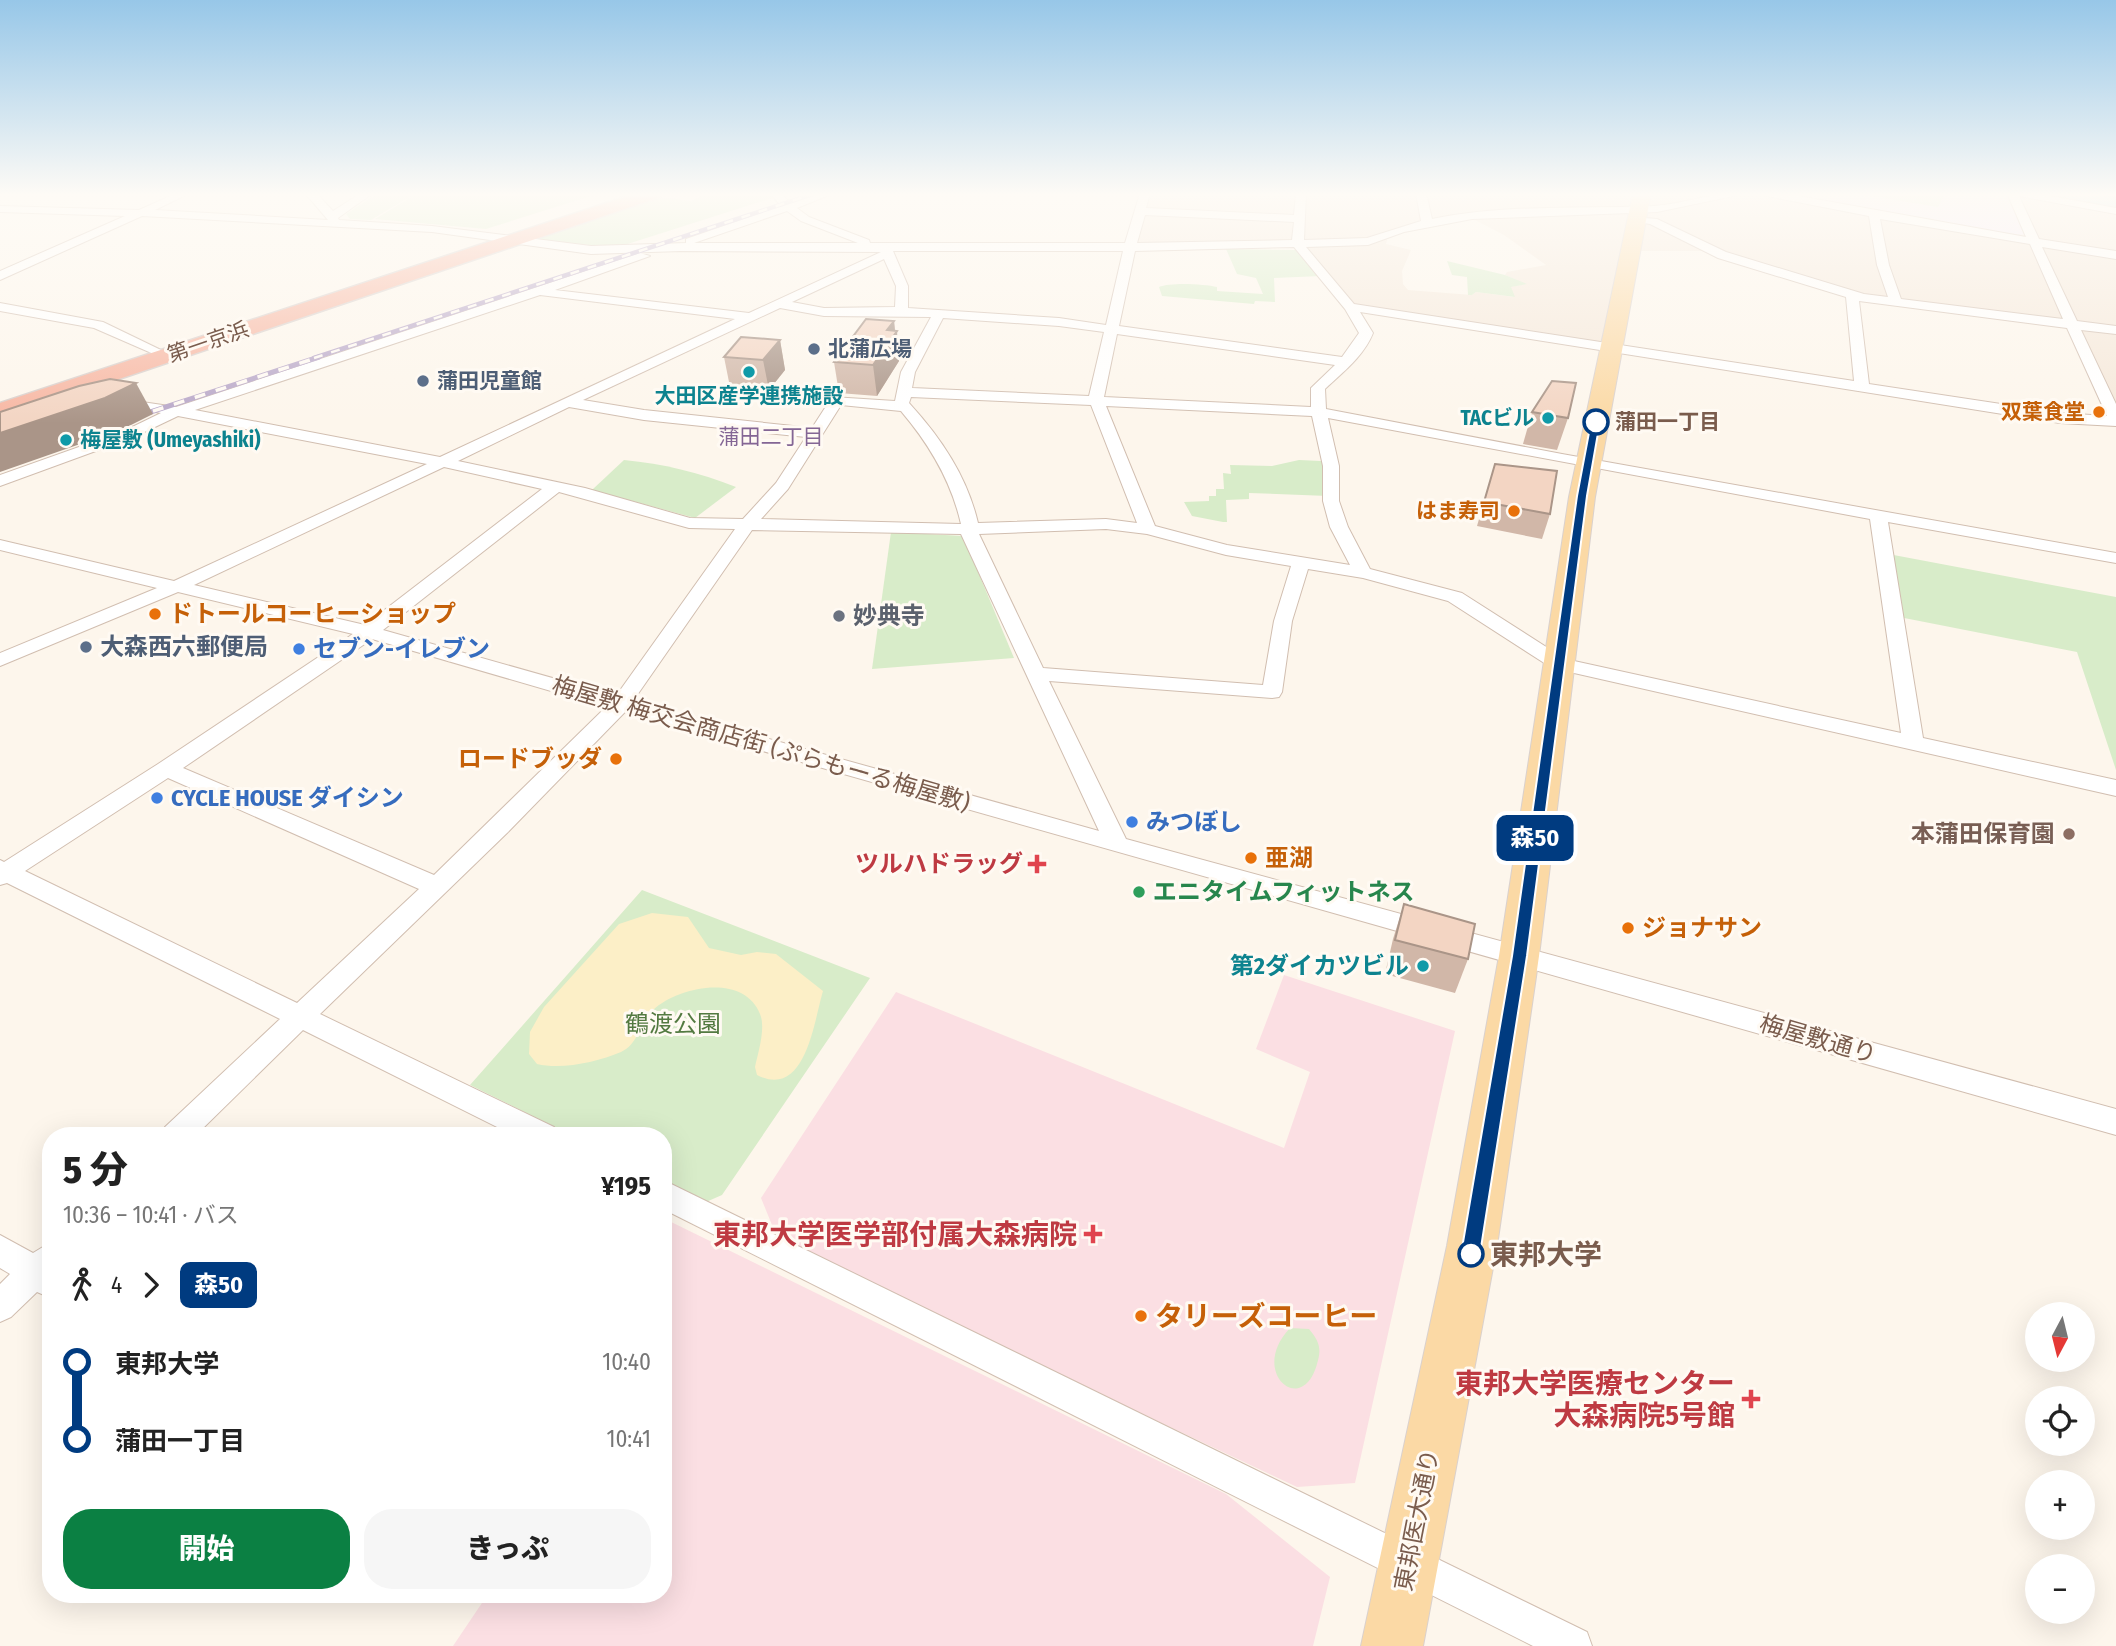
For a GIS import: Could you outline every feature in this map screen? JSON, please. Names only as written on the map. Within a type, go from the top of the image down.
[{"type":"highway","name":"第一京浜","points":[[0,403],[407,270]]},
{"type":"highway","name":"第一京浜","points":[[0,411],[414,270]]},
{"type":"main road","name":"東邦医大通り","points":[[1392,1646],[1472,1246],[1519,956],[1588,464],[1626,270]]},
{"type":"street","points":[[0,481],[117,438],[176,412],[603,270]]},
{"type":"street","points":[[0,660],[177,586],[441,464],[567,402],[752,317],[843,270]]},
{"type":"street","points":[[895,270],[901,281],[904,302],[900,311]]},
{"type":"street","points":[[1125,270],[1096,399],[1148,529]]},
{"type":"street","points":[[1319,270],[1350,307],[1366,333],[1346,362],[1318,388],[1319,412],[1331,466],[1331,501],[1339,527],[1363,573]]},
{"type":"street","points":[[1772,270],[1852,294],[1896,303],[2116,330]]},
{"type":"street","points":[[1885,270],[1896,303]]},
{"type":"street","points":[[1350,307],[2060,418],[2116,420],[2047,270]]},
{"type":"street","points":[[538,291],[752,317]]},
{"type":"street","points":[[1852,294],[1862,388]]},
{"type":"street","points":[[778,304],[824,312],[900,311],[1059,322],[1346,362]]},
{"type":"street","points":[[0,307],[98,324],[156,351]]},
{"type":"street","points":[[939,314],[908,372],[905,400],[932,439],[959,493],[971,528],[970,536],[1117,844]]},
{"type":"street","points":[[79,385],[115,400],[404,454],[555,487],[689,523],[971,528],[1106,524],[1148,529],[1226,550],[1363,573],[1436,590],[1455,597],[1559,664],[2116,788]]},
{"type":"street","points":[[184,1127],[499,827],[620,705],[746,526],[782,486],[837,400],[1096,399],[1319,412],[1588,464],[2116,558]]},
{"type":"street","points":[[567,402],[644,415],[816,433]]},
{"type":"street","points":[[2,872],[166,769],[369,632],[555,487]]},
{"type":"street","points":[[1878,516],[1913,743]]},
{"type":"street","name":"梅屋敷 梅交会商店街 (ぷらもーる梅屋敷)","points":[[0,545],[369,632],[620,705],[1519,956]]},
{"type":"street","points":[[1035,674],[1272,692],[1283,621],[1301,563]]},
{"type":"street","points":[[166,769],[436,886]]},
{"type":"street","points":[[2,872],[525,1127]]},
{"type":"street","name":"梅屋敷通り","points":[[1519,956],[2116,1122]]},
{"type":"street","points":[[672,1198],[1573,1646]]},
{"type":"street","points":[[0,1250],[42,1270]]},
{"type":"street","points":[[0,1306],[42,1273]]},
{"type":"shaded area","points":[[1320,270],[1403,270],[1403,284],[1408,290],[1472,295],[1476,292],[1514,297],[1510,287],[1525,284],[1505,275],[1507,272],[1623,270],[1606,349],[1351,307]]},
{"type":"shaded area","points":[[1774,270],[2116,270],[2116,416],[2073,325],[1894,304]]},
{"type":"shaded area","name":"東邦大学医学部付属大森病院","points":[[1284,975],[1455,1031],[1355,1483],[1297,1487],[779,1242],[761,1198],[896,992],[1284,1148],[1310,1072],[1256,1049]]},
{"type":"shaded area","name":"東邦大学医学部付属大森病院","points":[[672,1222],[1226,1494],[1330,1577],[1313,1646],[453,1646],[482,1603],[672,1603]]},
{"type":"green space","points":[[1235,270],[1315,270],[1321,276],[1274,278],[1275,302],[1255,301],[1254,304],[1162,296],[1159,287],[1196,284],[1217,287],[1217,291],[1263,294],[1256,278],[1237,274]]},
{"type":"green space","points":[[1450,270],[1484,270],[1527,284],[1511,287],[1515,297],[1476,292],[1468,295],[1467,277],[1452,275]]},
{"type":"green space","points":[[624,460],[681,469],[736,487],[695,518],[592,490]]},
{"type":"green space","points":[[1299,460],[1321,461],[1328,465],[1328,496],[1249,493],[1249,499],[1226,500],[1227,522],[1192,516],[1184,502],[1209,501],[1209,496],[1216,496],[1216,489],[1224,489],[1223,473],[1231,474],[1230,465],[1272,466]]},
{"type":"green space","points":[[891,532],[963,536],[1014,658],[872,669]]},
{"type":"green space","points":[[1883,553],[2116,597],[2116,770],[2077,652],[1894,616]]},
{"type":"green space","name":"鶴渡公園","points":[[642,890],[870,978],[722,1195],[706,1202],[672,1185],[672,1127],[555,1127],[470,1085]]},
{"type":"green space","points":[[1290,1328],[1309,1329],[1319,1345],[1317,1364],[1310,1380],[1301,1387],[1291,1388],[1282,1383],[1276,1373],[1274,1360],[1278,1344]]},
{"type":"sand","points":[[652,913],[688,917],[709,948],[741,955],[757,952],[776,954],[823,991],[805,1053],[797,1067],[787,1076],[774,1080],[757,1075],[755,1067],[762,1033],[760,1014],[752,1001],[726,988],[694,990],[664,1002],[649,1015],[632,1044],[621,1052],[579,1064],[537,1064],[529,1054],[530,1032],[544,1007],[619,924]]},
{"type":"building","points":[[866,319],[894,321],[887,330],[897,331],[873,365],[834,362]]},
{"type":"building","points":[[741,337],[780,340],[763,360],[724,357]]},
{"type":"building","points":[[110,379],[136,383],[105,398],[0,433],[0,412],[79,386]]},
{"type":"building","points":[[1552,381],[1576,383],[1568,418],[1532,412]]},
{"type":"building","points":[[1495,464],[1557,471],[1550,514],[1484,502]]},
{"type":"building","points":[[1404,904],[1475,924],[1468,959],[1395,940]]},
{"type":"railway","points":[[314,358],[582,270]]},
{"type":"railway","points":[[132,418],[319,357]]},
{"type":"bus line","name":"森50","points":[[1471,1254],[1519,956],[1582,496],[1596,422]]},
{"type":"place","name":"北蒲広場","points":[[814,349]]},
{"type":"place","name":"大田区産学連携施設","points":[[749,372]]},
{"type":"place","name":"蒲田児童館","points":[[423,381]]},
{"type":"place","name":"双葉食堂","points":[[2099,412]]},
{"type":"place","name":"TACビル","points":[[1548,418]]},
{"type":"place","name":"蒲田一丁目","points":[[1596,422]]},
{"type":"place","name":"梅屋敷 (Umeyashiki)","points":[[66,440]]},
{"type":"place","name":"はま寿司","points":[[1514,511]]},
{"type":"place","name":"ドトールコーヒーショップ","points":[[155,614]]},
{"type":"place","name":"妙典寺","points":[[839,616]]},
{"type":"place","name":"大森西六郵便局","points":[[86,647]]},
{"type":"place","name":"セブン-イレブン","points":[[299,649]]},
{"type":"place","name":"ロードブッダ","points":[[616,759]]},
{"type":"place","name":"CYCLE HOUSE ダイシン","points":[[157,798]]},
{"type":"place","name":"みつぼし","points":[[1132,822]]},
{"type":"place","name":"本蒲田保育園","points":[[2069,834]]},
{"type":"place","name":"亜湖","points":[[1251,858]]},
{"type":"place","name":"ツルハドラッグ","points":[[1037,864]]},
{"type":"place","name":"エニタイムフィットネス","points":[[1139,892]]},
{"type":"place","name":"ジョナサン","points":[[1628,928]]},
{"type":"place","name":"第2ダイカツビル","points":[[1423,966]]},
{"type":"place","name":"東邦大学医学部付属大森病院","points":[[1093,1234]]},
{"type":"place","name":"東邦大学","points":[[1471,1254]]},
{"type":"place","name":"タリーズコーヒー","points":[[1141,1316]]},
{"type":"place","name":"東邦大学医療センター 大森病院5号館","points":[[1751,1399]]},
{"type":"district","name":"蒲田二丁目","points":[[771,437]]}]
